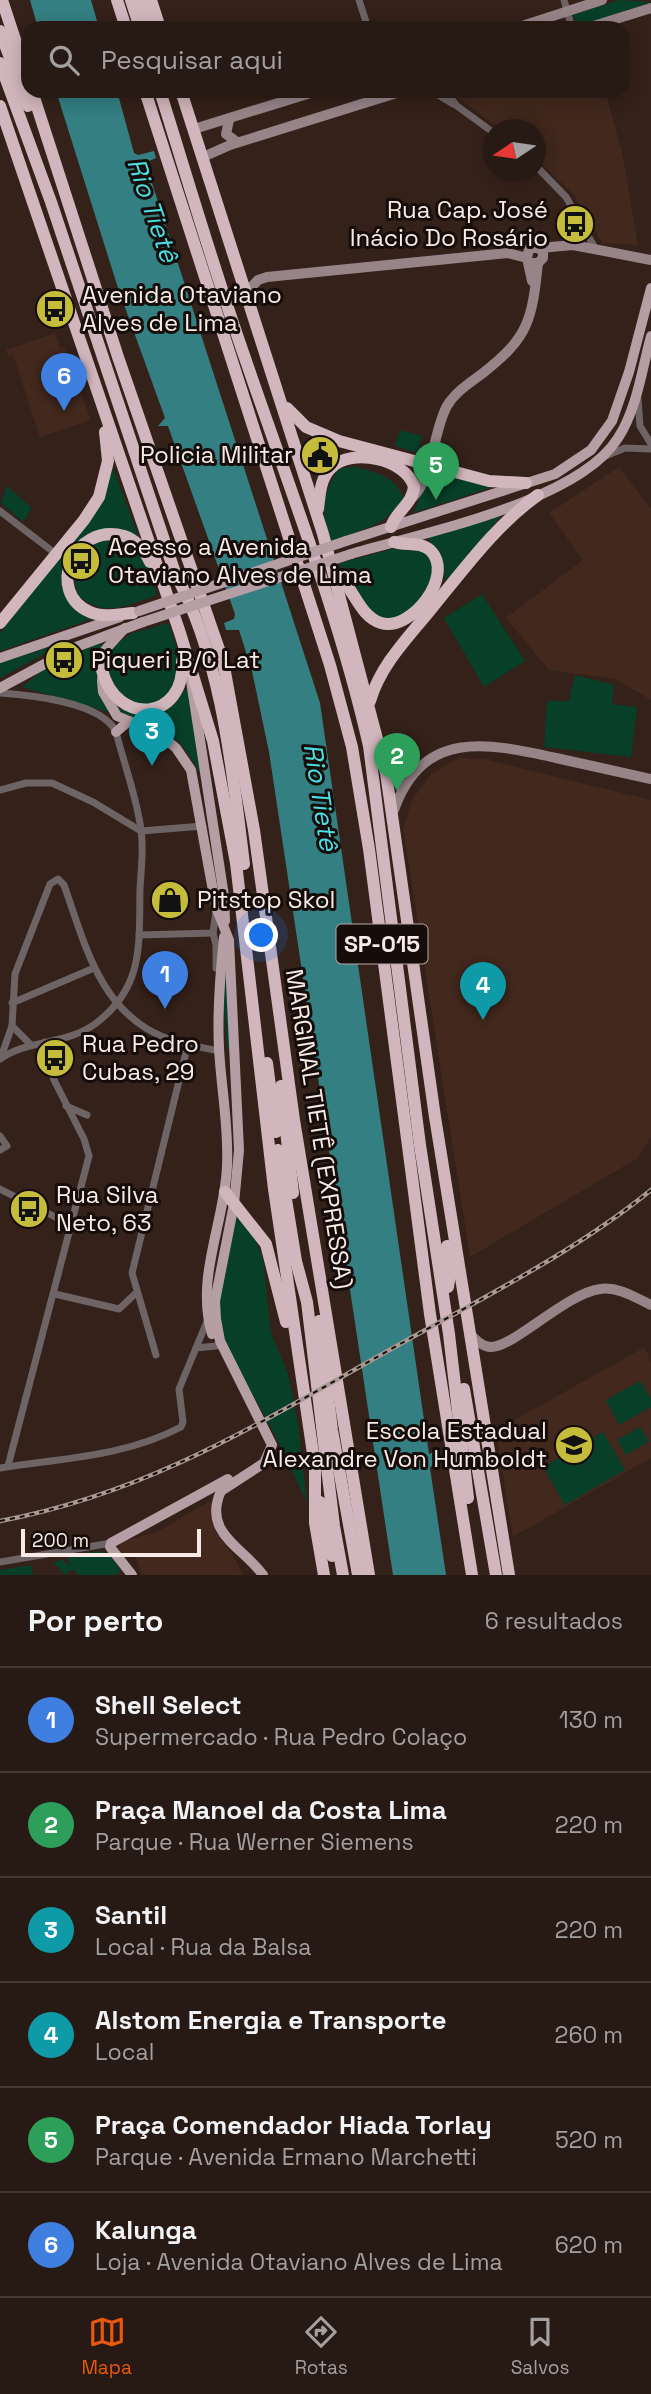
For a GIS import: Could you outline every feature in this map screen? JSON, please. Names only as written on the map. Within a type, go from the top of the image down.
[{"type":"highway","points":[[2,0],[21,58]]},
{"type":"highway","points":[[117,0],[124,21]]},
{"type":"highway","points":[[131,0],[138,21]]},
{"type":"highway","points":[[142,0],[147,21]]},
{"type":"highway","points":[[151,0],[158,21]]},
{"type":"highway","points":[[0,31],[21,90]]},
{"type":"highway","points":[[0,63],[51,202],[176,573],[212,711],[224,771],[223,787]]},
{"type":"highway","points":[[0,94],[82,298]]},
{"type":"highway","points":[[24,98],[50,171],[61,183]]},
{"type":"highway","name":"MARGINAL TIETÊ (EXPRESSA)","points":[[34,98],[223,661],[254,830],[303,1171],[369,1575]]},
{"type":"highway","name":"SP-015","points":[[147,98],[342,709],[369,849],[430,1314],[472,1575]]},
{"type":"highway","points":[[162,98],[236,333],[309,542],[355,687],[408,918]]},
{"type":"highway","points":[[183,98],[318,516],[370,701],[394,810],[435,1117],[458,1333],[477,1575]]},
{"type":"highway","points":[[0,106],[180,633],[213,741],[236,863],[269,1148],[315,1467],[337,1575]]},
{"type":"highway","points":[[283,404],[298,421],[317,433],[489,481],[526,483]]},
{"type":"highway","points":[[0,624],[84,520],[99,497],[108,461],[103,407]]},
{"type":"highway","points":[[318,516],[325,477],[332,467],[347,458],[383,462],[404,470],[412,480],[412,498],[394,516],[391,527]]},
{"type":"highway","points":[[370,701],[385,667],[457,577],[514,512],[538,495]]},
{"type":"highway","points":[[138,615],[93,614],[79,604],[71,592],[68,579],[76,551],[93,537],[117,534],[134,541],[159,574]]},
{"type":"highway","points":[[334,572],[375,620],[388,624],[402,620],[410,615],[433,587],[438,566],[435,557],[424,546],[394,542]]},
{"type":"highway","points":[[176,573],[184,588],[208,657],[223,722],[240,834],[279,1159],[296,1261],[307,1302]]},
{"type":"highway","points":[[102,670],[119,702],[144,710],[164,705],[178,691],[182,681],[180,633]]},
{"type":"highway","points":[[342,709],[353,721],[357,737],[388,918],[393,930]]},
{"type":"highway","points":[[369,746],[413,1085],[458,1333],[496,1575]]},
{"type":"highway","points":[[279,1012],[278,1059],[322,1436],[343,1575]]},
{"type":"highway","points":[[413,1085],[418,1093],[448,1287],[509,1575]]},
{"type":"highway","points":[[435,1117],[433,1138],[450,1273],[448,1287]]},
{"type":"highway","points":[[303,1171],[304,1214],[332,1430],[358,1575]]},
{"type":"highway","points":[[225,1192],[266,1244],[291,1343],[300,1362]]},
{"type":"highway","points":[[322,1436],[328,1448],[352,1575]]},
{"type":"highway","points":[[315,1467],[313,1502],[324,1575]]},
{"type":"main road","points":[[218,1488],[253,1465],[266,1446],[264,1437],[216,1346],[208,1319],[208,1268],[225,1192],[227,1163],[219,1051],[218,982],[225,930],[224,896],[195,781],[182,755],[158,733],[117,716],[107,703],[102,670],[109,642],[138,615],[346,541],[565,468],[602,438],[612,421],[629,372],[651,288]]},
{"type":"main road","points":[[0,658],[138,615],[394,542],[538,495],[578,477],[602,457],[625,426],[651,336]]},
{"type":"main road","points":[[0,690],[76,647],[125,628]]},
{"type":"main road","points":[[132,1575],[107,1545],[264,1463],[272,1445],[218,1333],[215,1301],[234,1204],[240,1125],[229,940],[216,907],[191,674]]},
{"type":"main road","points":[[116,732],[129,721]]},
{"type":"main road","points":[[219,1051],[235,1060]]},
{"type":"main road","points":[[218,1488],[216,1508],[219,1528],[224,1537],[254,1561],[263,1575]]},
{"type":"street","points":[[359,0],[366,21]]},
{"type":"street","points":[[564,0],[563,13],[568,21]]},
{"type":"street","points":[[538,21],[602,0]]},
{"type":"street","points":[[609,21],[651,8]]},
{"type":"street","points":[[194,129],[296,98]]},
{"type":"street","points":[[203,157],[237,142],[373,98]]},
{"type":"street","points":[[444,98],[483,126]]},
{"type":"street","points":[[451,98],[457,106]]},
{"type":"street","points":[[229,120],[226,134],[237,142]]},
{"type":"street","points":[[546,176],[566,197],[595,248]]},
{"type":"street","points":[[245,294],[258,280],[267,277],[508,253],[534,261],[573,245]]},
{"type":"street","points":[[412,498],[428,464],[442,417],[451,400],[512,349],[525,331],[535,296],[534,261],[529,249],[573,245],[651,260]]},
{"type":"street","points":[[534,261],[540,248]]},
{"type":"street","points":[[602,457],[625,448],[651,446],[640,426],[637,386]]},
{"type":"street","points":[[0,511],[56,554]]},
{"type":"street","points":[[0,690],[103,715],[116,732],[141,831],[139,934],[134,974],[118,1005],[81,1032],[31,1045],[1,1059]]},
{"type":"street","points":[[394,810],[408,781],[443,752],[476,744],[523,750],[651,779]]},
{"type":"street","points":[[386,774],[408,781]]},
{"type":"street","points":[[0,790],[26,783],[52,783],[93,802],[141,831],[208,832]]},
{"type":"street","points":[[1,1059],[12,1026],[15,974],[47,890],[54,879],[61,880],[64,885],[94,968],[104,989],[118,1005],[152,1032],[219,1051]]},
{"type":"street","points":[[216,907],[213,933],[218,982]]},
{"type":"street","points":[[139,934],[213,933]]},
{"type":"street","points":[[12,1003],[94,968]]},
{"type":"street","points":[[12,1026],[31,1045]]},
{"type":"street","points":[[45,1042],[54,1080],[89,1156],[55,1294],[4,1467],[80,1458],[144,1445],[181,1427],[183,1422],[179,1389],[208,1319]]},
{"type":"street","points":[[156,1355],[136,1293],[134,1266],[188,1044]]},
{"type":"street","points":[[66,1105],[87,1115]]},
{"type":"street","points":[[0,1136],[4,1148]]},
{"type":"street","points":[[0,1189],[73,1226]]},
{"type":"street","points":[[458,1333],[485,1346],[496,1346],[514,1338],[550,1312],[600,1289],[619,1291],[651,1305]]},
{"type":"street","points":[[55,1294],[119,1309],[136,1293]]},
{"type":"street","points":[[196,1348],[216,1346]]},
{"type":"street","points":[[0,1562],[107,1545]]},
{"type":"shaded area","points":[[458,98],[607,98],[623,156],[638,245],[602,243],[575,196],[546,168],[546,119],[487,119]]},
{"type":"shaded area","points":[[55,333],[60,348],[64,347],[91,420],[40,437],[13,355],[8,356],[6,350]]},
{"type":"shaded area","points":[[619,467],[651,509],[651,700],[616,679],[549,670],[506,618],[583,560],[549,513]]},
{"type":"shaded area","points":[[459,758],[484,759],[651,800],[651,1137],[638,1158],[470,1257],[403,829],[412,800],[431,774]]},
{"type":"shaded area","name":"Escola Estadual Alexandre Von Humboldt","points":[[645,1347],[651,1363],[651,1458],[513,1537],[496,1432],[498,1429]]},
{"type":"shaded area","points":[[212,1500],[215,1531],[243,1575],[141,1575],[136,1556],[121,1556],[117,1550],[123,1541],[157,1532]]},
{"type":"green space","points":[[619,0],[651,2],[596,21],[576,21],[573,15]]},
{"type":"green space","points":[[400,430],[422,436],[418,453],[395,446]]},
{"type":"green space","points":[[113,467],[139,538],[92,535],[64,573],[91,619],[0,651],[0,633],[76,537]]},
{"type":"green space","points":[[356,467],[390,480],[404,498],[381,521],[331,541],[324,512],[329,485],[340,468]]},
{"type":"green space","points":[[432,470],[493,487],[413,513]]},
{"type":"green space","points":[[7,486],[32,508],[23,522],[1,503]]},
{"type":"green space","points":[[501,516],[446,582],[442,559],[427,537]]},
{"type":"green space","points":[[108,538],[130,546],[143,557],[157,595],[116,608],[98,607],[78,596],[73,571],[83,549]]},
{"type":"green space","points":[[396,548],[415,548],[431,557],[435,577],[407,616],[386,622],[362,606],[339,563]]},
{"type":"green space","points":[[482,594],[525,661],[484,687],[444,618]]},
{"type":"green space","points":[[168,623],[177,653],[174,685],[169,694],[161,700],[139,706],[113,684],[109,669],[110,649],[130,634]]},
{"type":"green space","points":[[103,641],[97,664],[108,712],[22,687],[45,668]]},
{"type":"green space","points":[[67,642],[0,678],[0,663]]},
{"type":"green space","points":[[575,675],[614,685],[612,704],[637,707],[631,757],[544,747],[547,701],[569,701]]},
{"type":"green space","points":[[188,689],[201,776],[172,735],[157,725],[124,714],[116,706],[133,712],[153,710],[171,703],[183,690]]},
{"type":"green space","points":[[225,963],[231,1049],[227,1049],[223,997]]},
{"type":"green space","points":[[237,1216],[252,1232],[263,1259],[271,1333],[288,1374],[298,1424],[307,1503],[274,1433],[225,1345],[218,1305]]},
{"type":"green space","points":[[640,1381],[651,1399],[651,1407],[619,1425],[606,1400]]},
{"type":"green space","points":[[640,1427],[649,1441],[626,1455],[617,1440]]},
{"type":"green space","points":[[603,1432],[625,1470],[565,1505],[543,1467]]},
{"type":"green space","points":[[98,1551],[110,1554],[121,1571],[116,1575],[78,1575],[74,1569],[65,1575],[53,1562],[63,1560],[71,1567],[67,1558]]},
{"type":"green space","points":[[31,1565],[33,1575],[0,1575],[0,1570]]},
{"type":"water","points":[[30,0],[91,0],[97,21],[36,21]]},
{"type":"water","name":"Rio Tietê","points":[[58,98],[119,98],[134,153],[138,155],[154,151],[156,158],[140,165],[152,183],[320,703],[429,1454],[437,1451],[438,1458],[430,1468],[446,1575],[393,1575],[269,752],[252,671],[239,630],[226,630],[224,623],[234,619],[235,614],[168,426],[158,426],[165,418],[118,288]]},
{"type":"railway","points":[[0,1521],[109,1492],[159,1472],[256,1425],[530,1272],[592,1233],[651,1190]]},
{"type":"place","name":"Rua Cap. José Inácio Do Rosário","points":[[575,224]]},
{"type":"place","name":"Avenida Otaviano Alves de Lima","points":[[55,309]]},
{"type":"place","name":"Kalunga","points":[[64,411]]},
{"type":"place","name":"Policia Militar","points":[[320,455]]},
{"type":"place","name":"Praça Comendador Hiada Torlay","points":[[436,500]]},
{"type":"place","name":"Acesso a Avenida Otaviano Alves de Lima","points":[[81,561]]},
{"type":"place","name":"Piqueri B/C Lat","points":[[64,660]]},
{"type":"place","name":"Santil","points":[[152,766]]},
{"type":"place","name":"Praça Manoel da Costa Lima","points":[[397,791]]},
{"type":"place","name":"Pitstop Skol","points":[[170,900]]},
{"type":"place","name":"Shell Select","points":[[165,1009]]},
{"type":"place","name":"Alstom Energia e Transporte","points":[[483,1020]]},
{"type":"place","name":"Rua Pedro Cubas, 29","points":[[55,1058]]},
{"type":"place","name":"Rua Silva Neto, 63","points":[[29,1209]]},
{"type":"place","name":"Escola Estadual Alexandre Von Humboldt","points":[[574,1445]]}]
